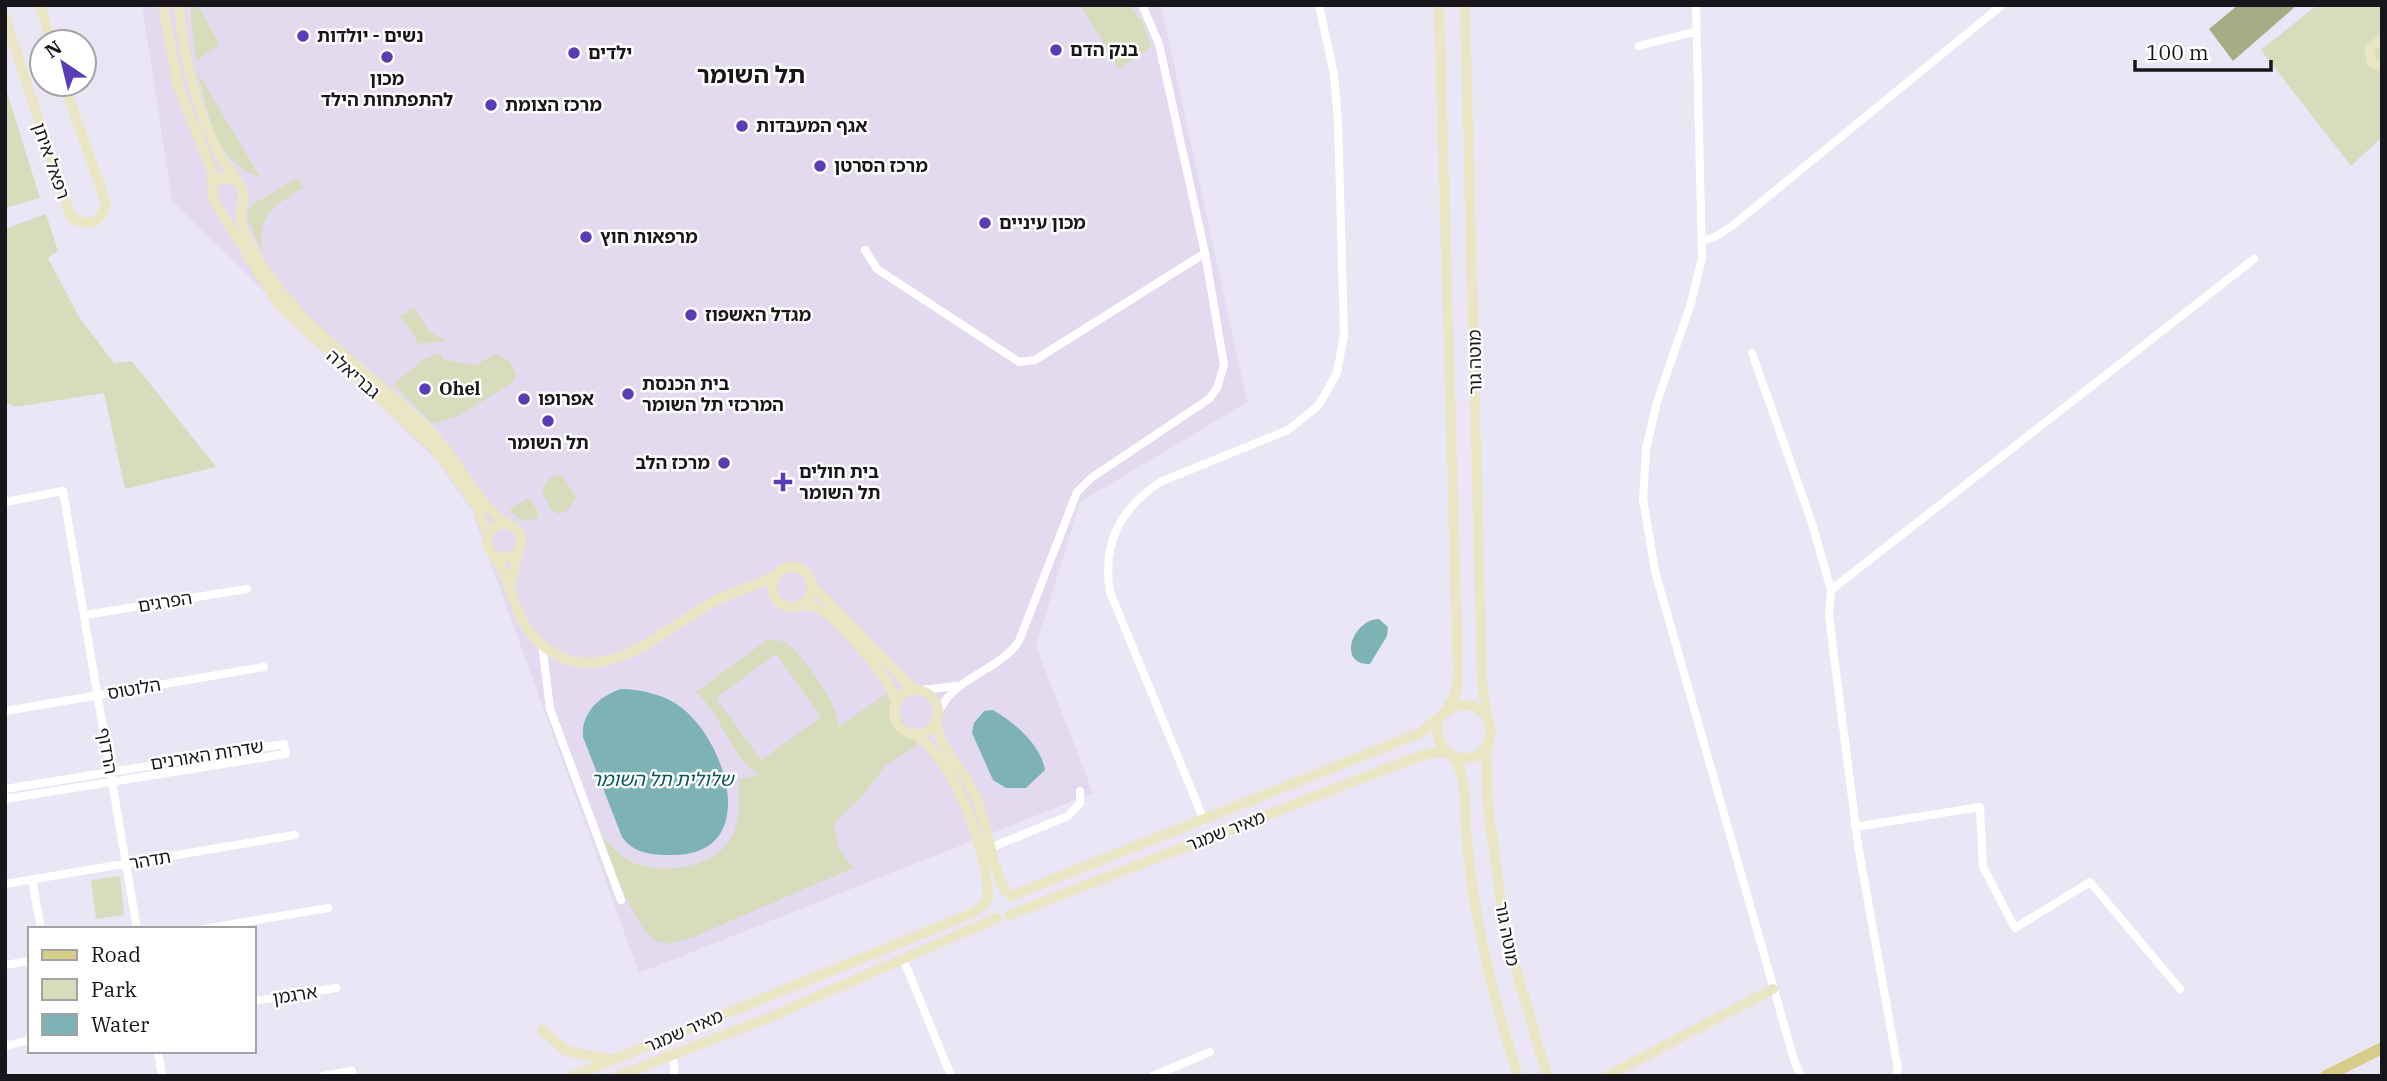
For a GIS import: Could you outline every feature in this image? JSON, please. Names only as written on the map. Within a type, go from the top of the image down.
[{"type":"main road","points":[[2326,1076],[2382,1048]]},
{"type":"street","points":[[40,5],[47,28]]},
{"type":"street","points":[[163,5],[178,86],[212,171],[213,199],[221,211],[231,213],[242,206],[243,194],[222,159],[195,97],[186,65],[179,5]]},
{"type":"street","points":[[913,733],[928,730],[948,696],[962,683],[1006,656],[1019,641],[1067,510],[1084,483],[1198,408],[1217,388],[1224,366],[1205,253],[1159,44],[1142,5]]},
{"type":"street","points":[[1204,820],[1110,592],[1108,555],[1118,524],[1143,494],[1160,482],[1288,430],[1318,406],[1337,373],[1345,335],[1338,120],[1334,75],[1319,5]]},
{"type":"street","name":"מוטה גור","points":[[1439,5],[1458,673],[1455,693],[1442,716]]},
{"type":"street","name":"מוטה גור","points":[[1465,5],[1482,682],[1487,718]]},
{"type":"street","points":[[1696,5],[1703,240],[1691,303],[1654,414],[1646,449],[1643,499],[1655,571],[1773,989],[1801,1076]]},
{"type":"street","points":[[1703,240],[1715,237],[1732,226],[2002,5]]},
{"type":"street","name":"רפאל איתן","points":[[5,17],[28,87]]},
{"type":"street","points":[[1639,46],[1697,31]]},
{"type":"street","points":[[2382,39],[2369,49],[2368,55],[2372,63],[2382,67]]},
{"type":"street","name":"רפאל איתן","points":[[31,98],[70,216],[78,222],[88,224],[104,213],[106,202],[69,98]]},
{"type":"street","points":[[212,186],[222,176],[235,179]]},
{"type":"street","name":"גבריאלה","points":[[242,206],[241,221],[247,238],[286,300],[434,435],[494,514],[508,524]]},
{"type":"street","name":"גבריאלה","points":[[221,211],[271,295],[306,333],[435,449],[476,505],[488,534]]},
{"type":"street","points":[[865,250],[877,269],[1019,362],[1035,360],[1205,253]]},
{"type":"street","points":[[1831,590],[2254,259]]},
{"type":"street","points":[[1752,353],[1799,485],[1831,590],[1829,616],[1855,827],[1898,1074]]},
{"type":"street","name":"הרדוף","points":[[5,502],[63,491],[137,927]]},
{"type":"street","points":[[514,601],[512,571],[520,547],[520,535],[508,524],[497,525],[488,534],[487,545],[523,622],[542,644],[560,654],[584,661],[621,657],[647,646],[717,600],[788,568],[799,569],[808,575],[812,585],[919,690],[935,701],[941,739],[974,792],[997,876],[1009,894],[1013,908],[1003,916],[988,911],[986,874],[964,800],[927,745],[897,723],[897,698],[886,679],[833,620],[816,607],[786,606],[764,592],[744,590]]},
{"type":"street","points":[[493,554],[508,557],[520,547]]},
{"type":"street","points":[[775,598],[772,586],[778,574]]},
{"type":"street","points":[[802,605],[810,596],[812,585]]},
{"type":"street","name":"הפרגים","points":[[84,615],[247,589]]},
{"type":"street","points":[[542,644],[550,709],[621,900]]},
{"type":"street","name":"הלוטוס","points":[[5,711],[264,667]]},
{"type":"street","points":[[896,703],[904,693],[939,690],[962,683]]},
{"type":"street","points":[[1471,705],[1487,718],[1491,733],[1486,746],[1468,758],[1449,754],[1437,737],[1442,716],[1453,707],[1471,705]]},
{"type":"street","name":"מאיר שמגר","points":[[1009,894],[1204,820],[1420,733],[1442,716]]},
{"type":"street","name":"שדרות האורנים","points":[[5,789],[284,744],[286,754],[5,799]]},
{"type":"street","name":"מוטה גור","points":[[1486,746],[1489,820],[1505,931],[1547,1076]]},
{"type":"street","name":"מאיר שמגר","points":[[618,1076],[763,1020],[1003,916],[1396,765],[1429,754],[1449,754]]},
{"type":"street","name":"מוטה גור","points":[[1449,754],[1462,772],[1467,846],[1482,945],[1496,1007],[1518,1076]]},
{"type":"street","points":[[990,848],[1068,816],[1080,803],[1080,791]]},
{"type":"street","points":[[1855,827],[1979,807],[1983,867],[2015,928],[2090,882],[2180,989]]},
{"type":"street","name":"תדהר","points":[[5,884],[295,835]]},
{"type":"street","points":[[32,880],[41,927]]},
{"type":"street","points":[[987,899],[996,891],[1009,894]]},
{"type":"street","name":"מאיר שמגר","points":[[573,1076],[973,913],[987,899]]},
{"type":"street","points":[[215,927],[328,908]]},
{"type":"street","points":[[5,965],[28,961]]},
{"type":"street","points":[[904,961],[951,1076]]},
{"type":"street","name":"ארגמן","points":[[256,1001],[336,988]]},
{"type":"street","points":[[1607,1076],[1773,989]]},
{"type":"street","points":[[755,1001],[763,1020]]},
{"type":"street","points":[[542,1030],[566,1051],[615,1060]]},
{"type":"street","points":[[5,1046],[28,1040]]},
{"type":"street","points":[[1153,1076],[1210,1052]]},
{"type":"street","points":[[158,1053],[162,1076]]},
{"type":"street","points":[[672,1053],[675,1076]]},
{"type":"street","points":[[323,1076],[352,1071]]},
{"type":"shaded area","name":"בית חולים תל השומר","points":[[142,5],[1161,5],[1247,402],[1080,502],[1036,646],[1093,793],[639,973],[472,511],[437,461],[172,201]]},
{"type":"shaded area","points":[[2238,5],[2297,5],[2233,61],[2209,29]]},
{"type":"green space","points":[[193,5],[202,5],[199,8],[218,41],[218,47],[196,60],[190,10]]},
{"type":"green space","points":[[1080,5],[1129,5],[1142,21],[1151,47],[1119,69]]},
{"type":"green space","points":[[2317,5],[2382,5],[2382,137],[2351,166],[2261,50]]},
{"type":"green space","points":[[197,71],[260,177],[232,161],[223,148],[215,134]]},
{"type":"green space","points":[[5,86],[40,198],[5,208]]},
{"type":"green space","points":[[297,178],[304,187],[275,206],[265,219],[262,253],[247,217],[250,206]]},
{"type":"green space","points":[[46,214],[58,251],[48,258],[79,317],[114,363],[132,361],[216,467],[125,489],[104,393],[15,407],[5,402],[5,229]]},
{"type":"green space","points":[[414,307],[430,332],[448,341],[419,344],[400,316]]},
{"type":"green space","points":[[439,353],[444,360],[476,365],[496,353],[509,361],[516,374],[513,382],[459,416],[432,424],[393,384],[424,359]]},
{"type":"green space","points":[[562,475],[576,497],[568,510],[559,514],[551,510],[542,491],[550,477]]},
{"type":"green space","points":[[529,498],[538,511],[537,519],[521,521],[509,509]]},
{"type":"green space","points":[[768,639],[780,641],[797,652],[813,672],[834,708],[838,727],[886,694],[918,745],[885,766],[863,796],[834,823],[839,848],[853,868],[696,936],[663,943],[650,936],[641,925],[617,878],[601,836],[629,860],[652,868],[693,865],[718,853],[727,844],[737,819],[739,779],[761,775],[744,762],[713,712],[696,692]],"holes":[[[776,654],[821,717],[761,760],[716,698]]]},
{"type":"green space","points":[[120,876],[124,915],[96,919],[91,880]]},
{"type":"water","points":[[1379,619],[1388,627],[1387,636],[1370,664],[1360,662],[1353,657],[1352,642],[1362,626]]},
{"type":"water","name":"שלולית תל השומר","points":[[621,689],[653,694],[676,703],[699,725],[713,747],[723,771],[728,796],[726,819],[717,838],[699,851],[670,855],[649,854],[631,847],[622,837],[583,737],[588,713],[599,701]]},
{"type":"water","points":[[993,710],[1025,735],[1042,761],[1045,770],[1026,788],[1006,788],[993,780],[972,733],[974,723],[984,711]]},
{"type":"place","name":"נשים - יולדות","points":[[303,36]]},
{"type":"place","name":"בנק הדם","points":[[1056,50]]},
{"type":"place","name":"ילדים","points":[[574,53]]},
{"type":"place","name":"מכון להתפתחות הילד","points":[[387,57]]},
{"type":"place","name":"מרכז הצומת","points":[[491,105]]},
{"type":"place","name":"אגף המעבדות","points":[[742,126]]},
{"type":"place","name":"מרכז הסרטן","points":[[820,166]]},
{"type":"place","name":"מכון עיניים","points":[[985,223]]},
{"type":"place","name":"מרפאות חוץ","points":[[586,237]]},
{"type":"place","name":"מגדל האשפוז","points":[[691,315]]},
{"type":"place","name":"Ohel","points":[[425,389]]},
{"type":"place","name":"בית הכנסת המרכזי תל השומר","points":[[628,394]]},
{"type":"place","name":"אפרופו","points":[[524,399]]},
{"type":"place","name":"תל השומר","points":[[548,421]]},
{"type":"place","name":"מרכז הלב","points":[[724,463]]},
{"type":"place","name":"בית חולים תל השומר","points":[[783,482]]},
{"type":"district","name":"תל השומר","points":[[751,75]]}]
